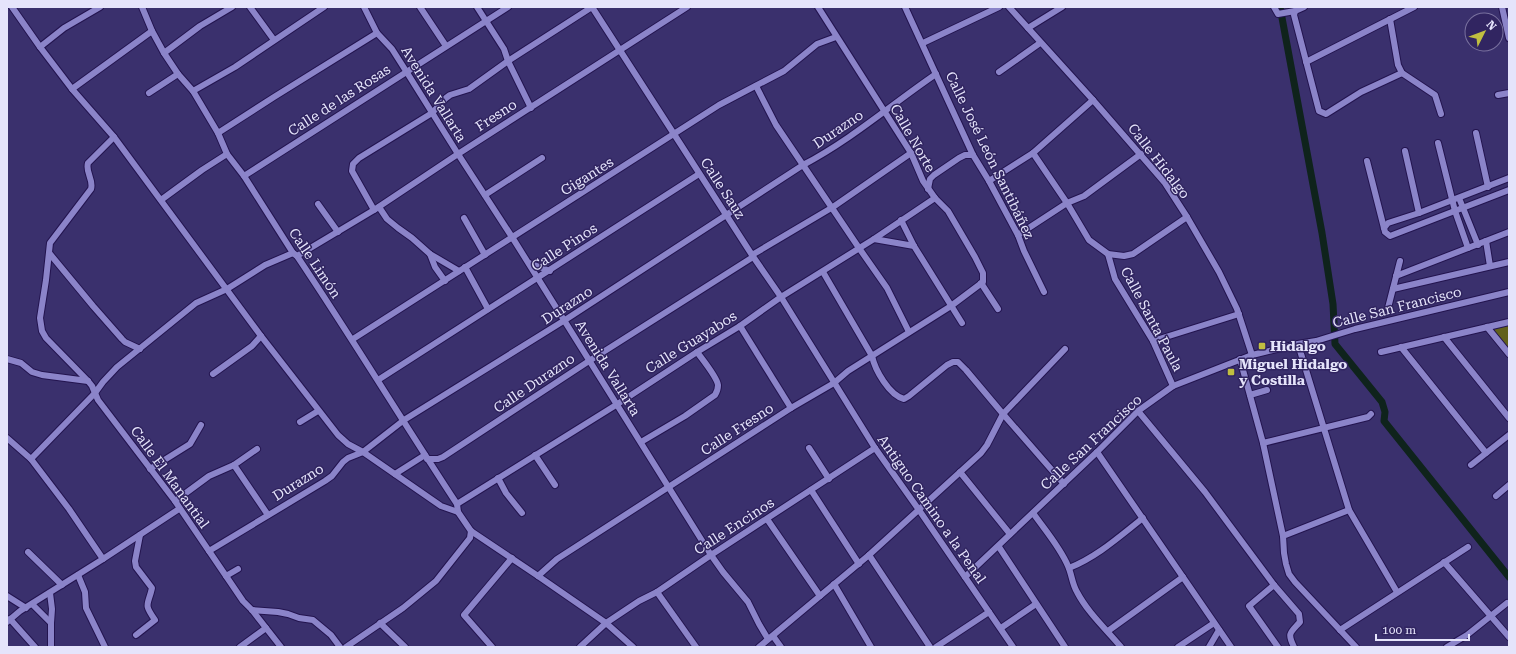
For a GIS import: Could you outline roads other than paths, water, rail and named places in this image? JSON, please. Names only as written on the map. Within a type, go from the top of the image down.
[{"type":"street","points":[[7,10],[11,7],[72,89],[114,137],[261,336],[338,435],[348,444],[363,452],[441,506],[458,512]]},
{"type":"street","points":[[40,47],[64,28],[100,7]]},
{"type":"street","name":"Calle Limón","points":[[143,7],[152,31],[164,53],[192,91],[218,133],[227,154],[244,176],[353,339],[457,504],[458,512],[471,531]]},
{"type":"street","points":[[164,53],[200,26],[232,7]]},
{"type":"street","points":[[250,7],[274,40]]},
{"type":"street","points":[[192,91],[235,67],[324,7]]},
{"type":"street","name":"Avenida Vallarta","points":[[364,7],[377,33],[392,49],[529,263],[616,404],[670,486],[711,555],[748,602],[759,624],[780,647]]},
{"type":"street","points":[[420,7],[446,46]]},
{"type":"street","points":[[478,7],[504,49],[508,61],[531,108]]},
{"type":"street","name":"Calle de las Rosas","points":[[244,176],[508,7]]},
{"type":"street","name":"Fresno","points":[[31,459],[96,393],[103,382],[117,367],[196,303],[227,289],[265,265],[295,254],[338,232],[376,209],[458,154],[687,7]]},
{"type":"street","name":"Calle Norte","points":[[818,7],[911,153],[928,189],[948,211],[983,272],[982,282],[998,309]]},
{"type":"street","name":"Calle José León Santibáñez","points":[[905,7],[923,43],[973,155],[989,181],[1018,236],[1044,292]]},
{"type":"street","points":[[923,43],[1000,7]]},
{"type":"street","name":"Calle Hidalgo","points":[[1009,7],[1141,154],[1165,183],[1219,272],[1239,314],[1252,355]]},
{"type":"street","points":[[1028,28],[1062,7]]},
{"type":"street","points":[[1274,7],[1278,14],[1292,12],[1304,7]]},
{"type":"street","points":[[1306,62],[1414,7]]},
{"type":"street","points":[[1502,7],[1509,38]]},
{"type":"street","points":[[459,271],[430,254],[376,209],[352,171],[353,164],[359,158],[432,113],[450,95],[469,90],[508,61],[594,8]]},
{"type":"street","name":"Calle Sauz","points":[[594,8],[619,50],[726,216],[781,297],[834,383]]},
{"type":"street","points":[[1292,12],[1319,111],[1326,114],[1361,92],[1402,73]]},
{"type":"street","points":[[1390,19],[1398,65],[1402,73],[1435,95],[1441,114]]},
{"type":"street","points":[[72,89],[152,31]]},
{"type":"street","points":[[218,133],[377,33]]},
{"type":"street","name":"Gigantes","points":[[353,339],[719,105],[784,70],[817,44],[836,36]]},
{"type":"street","points":[[999,72],[1040,43]]},
{"type":"street","points":[[148,93],[178,74]]},
{"type":"street","name":"Durazno","points":[[209,551],[325,481],[332,476],[343,462],[363,452],[404,420],[565,320],[803,165],[823,155],[936,74]]},
{"type":"street","points":[[756,86],[776,125],[887,288],[909,332]]},
{"type":"street","points":[[1498,95],[1509,93]]},
{"type":"street","points":[[989,181],[1033,153],[1093,100]]},
{"type":"street","points":[[1476,133],[1488,187]]},
{"type":"street","points":[[114,137],[87,165],[92,187],[51,241],[49,246],[50,254],[92,306],[125,342],[140,349]]},
{"type":"street","points":[[1438,143],[1456,199],[1463,208],[1478,245]]},
{"type":"street","points":[[1405,151],[1419,213]]},
{"type":"street","name":"Calle Durazno","points":[[426,457],[438,459],[443,457],[589,361],[753,256],[833,207],[911,153]]},
{"type":"street","name":"Calle Santa Paula","points":[[1033,153],[1067,202],[1089,240],[1108,254],[1115,279],[1153,341],[1174,386]]},
{"type":"street","points":[[161,200],[227,154]]},
{"type":"street","points":[[1018,236],[1067,202],[1084,196],[1141,154]]},
{"type":"street","points":[[928,189],[930,179],[934,175],[965,155],[973,155]]},
{"type":"street","points":[[485,195],[542,158]]},
{"type":"street","points":[[1367,161],[1385,232],[1390,236],[1509,190]]},
{"type":"street","points":[[920,172],[934,175]]},
{"type":"street","name":"Calle Pinos","points":[[378,380],[699,174]]},
{"type":"street","points":[[1384,228],[1388,223],[1419,213],[1509,178]]},
{"type":"street","name":"Calle Guayabos","points":[[457,504],[740,326],[781,297],[823,272],[935,198]]},
{"type":"street","points":[[1456,199],[1455,211],[1468,248]]},
{"type":"street","points":[[318,204],[338,232]]},
{"type":"street","points":[[1108,254],[1124,256],[1133,254],[1187,217]]},
{"type":"street","points":[[464,218],[485,255]]},
{"type":"street","points":[[901,220],[914,246],[962,323]]},
{"type":"street","points":[[1396,276],[1509,232]]},
{"type":"street","points":[[874,239],[914,246]]},
{"type":"street","points":[[1486,241],[1490,266]]},
{"type":"street","name":"Calle El Manantial","points":[[50,254],[40,312],[40,324],[44,334],[49,342],[88,381],[96,393],[98,400],[175,501],[243,601],[252,610],[281,647]]},
{"type":"street","points":[[430,254],[435,267],[445,281]]},
{"type":"street","points":[[1388,308],[1400,262]]},
{"type":"street","points":[[1393,289],[1509,262]]},
{"type":"street","points":[[529,263],[550,271]]},
{"type":"street","points":[[465,267],[488,309]]},
{"type":"street","points":[[823,272],[872,356],[875,367],[895,394],[904,399],[947,365],[953,362],[958,362],[1064,484]]},
{"type":"street","name":"Calle Fresno","points":[[538,576],[556,559],[791,408],[834,383],[848,371],[951,306],[982,282]]},
{"type":"street","name":"Calle San Francisco","points":[[965,578],[999,547],[1010,534],[1064,484],[1138,411],[1174,386],[1252,355],[1509,292]]},
{"type":"street","points":[[1153,341],[1239,314]]},
{"type":"street","points":[[1381,352],[1509,322]]},
{"type":"street","points":[[740,326],[791,408]]},
{"type":"street","points":[[1487,327],[1509,354]]},
{"type":"street","points":[[213,374],[252,346],[261,336]]},
{"type":"street","points":[[1444,337],[1509,418]]},
{"type":"street","points":[[1298,344],[1349,510],[1397,592]]},
{"type":"street","points":[[1401,347],[1486,453]]},
{"type":"street","points":[[759,647],[859,564],[960,472],[987,445],[1003,414],[1065,349]]},
{"type":"street","points":[[641,442],[685,416],[715,395],[718,388],[717,382],[697,352]]},
{"type":"street","points":[[7,359],[21,363],[32,372],[42,375],[88,381]]},
{"type":"street","points":[[1240,359],[1263,443],[1283,536],[1284,553],[1290,574],[1295,582],[1356,647]]},
{"type":"street","name":"Antiguo Camino a la Penal","points":[[834,383],[875,448],[1013,647]]},
{"type":"street","points":[[1250,395],[1267,390]]},
{"type":"street","points":[[300,422],[318,411]]},
{"type":"street","points":[[1138,411],[1205,492],[1274,585],[1299,614],[1300,622],[1290,633],[1290,638],[1294,647]]},
{"type":"street","points":[[1263,443],[1368,417],[1371,414]]},
{"type":"street","points":[[150,469],[190,444],[201,425]]},
{"type":"street","points":[[1471,464],[1509,435]]},
{"type":"street","points":[[7,438],[31,459],[69,508],[103,559]]},
{"type":"street","points":[[809,448],[828,479]]},
{"type":"street","name":"Calle Encinos","points":[[580,647],[606,623],[639,601],[657,592],[875,448]]},
{"type":"street","points":[[175,501],[209,476],[234,465],[257,449]]},
{"type":"street","points":[[1097,452],[1231,647]]},
{"type":"street","points":[[535,455],[554,485]]},
{"type":"street","points":[[395,474],[426,457]]},
{"type":"street","points":[[435,471],[443,457]]},
{"type":"street","points":[[234,465],[268,515]]},
{"type":"street","points":[[960,472],[1010,534]]},
{"type":"street","points":[[498,478],[506,494],[522,513]]},
{"type":"street","points":[[1496,496],[1509,485]]},
{"type":"street","points":[[811,490],[859,564]]},
{"type":"street","points":[[35,647],[8,621],[180,509]]},
{"type":"street","points":[[1283,536],[1349,510]]},
{"type":"street","points":[[1033,512],[1060,550],[1069,568],[1071,578],[1077,592],[1097,620],[1121,647]]},
{"type":"street","points":[[1069,568],[1082,562],[1102,549],[1143,518]]},
{"type":"street","points":[[767,519],[820,596]]},
{"type":"street","points":[[346,647],[403,608],[440,577],[470,538],[471,531],[606,623],[633,647]]},
{"type":"street","points":[[136,635],[155,620],[147,609],[147,603],[152,588],[136,566],[135,561],[140,535]]},
{"type":"street","points":[[1340,630],[1468,546]]},
{"type":"street","points":[[999,547],[1065,647]]},
{"type":"street","points":[[28,552],[62,585]]},
{"type":"street","points":[[869,555],[930,647]]},
{"type":"street","points":[[492,647],[464,615],[512,558]]},
{"type":"street","points":[[1444,562],[1489,616],[1509,637]]},
{"type":"street","points":[[226,576],[238,569]]},
{"type":"street","points":[[78,575],[85,592],[86,608],[105,647]]},
{"type":"street","points":[[1108,631],[1183,577]]},
{"type":"street","points":[[834,584],[871,647]]},
{"type":"street","points":[[1274,585],[1250,606],[1278,647]]},
{"type":"street","points":[[657,592],[696,647]]},
{"type":"street","points":[[50,593],[52,609],[51,647]]},
{"type":"street","points":[[7,596],[26,608]]},
{"type":"street","points":[[1447,647],[1467,635],[1507,602]]},
{"type":"street","points":[[32,604],[51,623]]},
{"type":"street","points":[[1001,628],[1036,604]]},
{"type":"street","points":[[252,610],[278,612],[299,618],[310,619],[328,632],[340,647]]},
{"type":"street","points":[[936,647],[989,612]]},
{"type":"street","points":[[380,623],[405,647]]},
{"type":"street","points":[[1178,647],[1214,624]]},
{"type":"street","points":[[240,647],[266,628]]},
{"type":"street","points":[[1209,647],[1219,630]]},
{"type":"waterway","points":[[1280,7],[1322,233],[1333,304],[1335,344],[1382,402],[1385,412],[1384,421],[1509,577]]},
{"type":"place","name":"Hidalgo","points":[[1262,346]]},
{"type":"place","name":"Miguel Hidalgo y Costilla","points":[[1231,372]]}]
